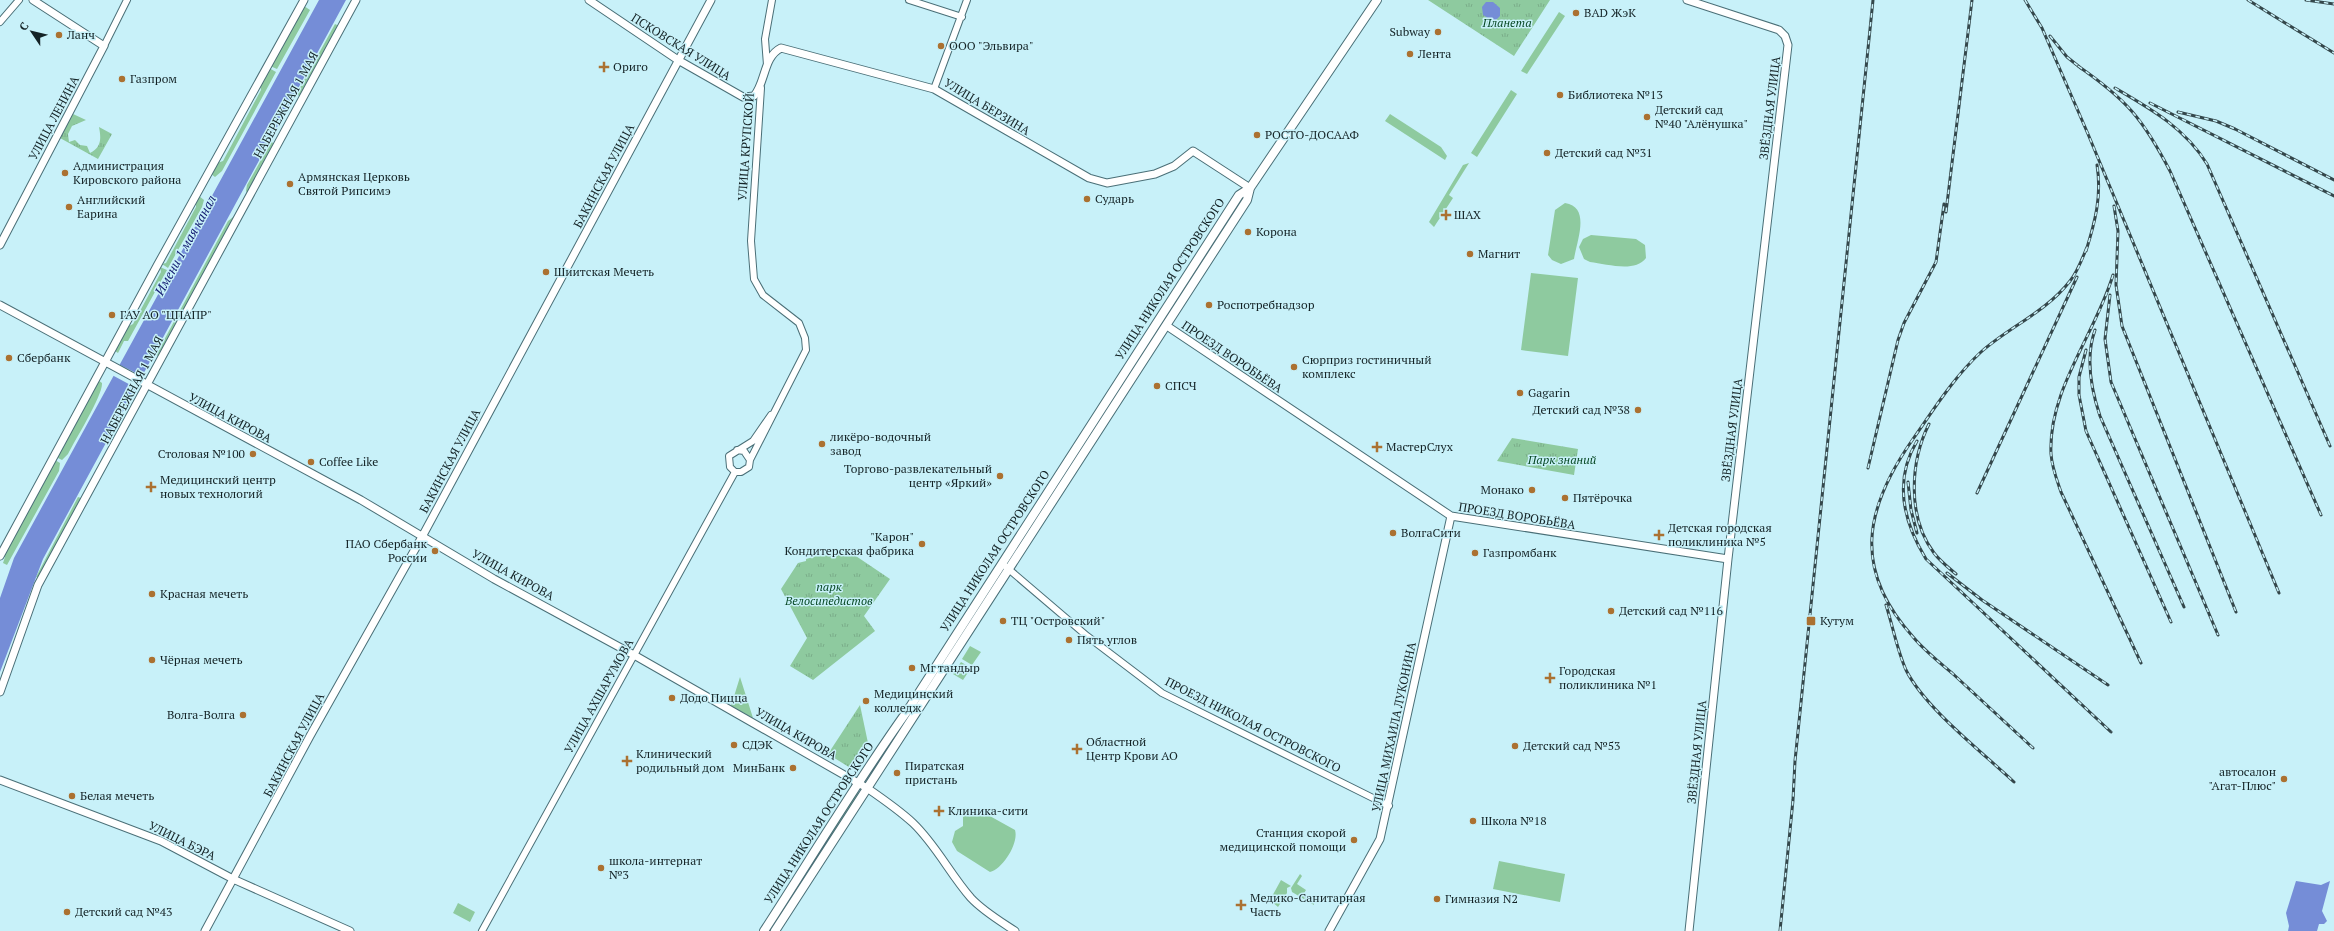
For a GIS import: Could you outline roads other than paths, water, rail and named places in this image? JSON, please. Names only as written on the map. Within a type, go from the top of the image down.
[{"type":"main road","points":[[32,0],[104,46]]},
{"type":"main road","points":[[0,556],[304,0]]},
{"type":"main road","name":"НАБЕРЕЖНАЯ 1 МАЯ","points":[[0,692],[38,585],[145,384],[356,0]]},
{"type":"main road","name":"ПСКОВСКАЯ УЛИЦА","points":[[589,0],[678,60],[743,97],[754,96],[761,88]]},
{"type":"main road","name":"БАКИНСКАЯ УЛИЦА","points":[[205,931],[423,536],[711,0]]},
{"type":"main road","name":"УЛИЦА НИКОЛАЯ ОСТРОВСКОГО","points":[[775,931],[916,715],[1008,569],[1247,200],[1250,188],[1377,0]]},
{"type":"main road","name":"ЗВЁЗДНАЯ УЛИЦА","points":[[1688,0],[1779,30],[1785,36],[1788,45],[1728,559],[1689,931]]},
{"type":"main road","name":"УЛИЦА ЛЕНИНА","points":[[0,245],[104,46]]},
{"type":"main road","name":"УЛИЦА БЕРЗИНА","points":[[767,65],[774,52],[781,48],[934,88],[1061,163],[1095,180],[1107,183],[1155,174],[1174,166],[1192,151],[1250,188]]},
{"type":"main road","name":"УЛИЦА КРУПСКОЙ","points":[[761,88],[767,65]]},
{"type":"main road","name":"УЛИЦА НИКОЛАЯ ОСТРОВСКОГО","points":[[764,931],[858,783],[908,710],[1001,563],[1239,195],[1250,188]]},
{"type":"main road","points":[[0,305],[105,363]]},
{"type":"main road","points":[[1158,321],[1166,326]]},
{"type":"main road","name":"ПРОЕЗД ВОРОБЬЁВА","points":[[1166,326],[1451,516],[1728,559]]},
{"type":"main road","points":[[1133,358],[1141,364]]},
{"type":"main road","name":"УЛИЦА КИРОВА","points":[[105,363],[216,420],[423,536],[494,579],[634,655],[867,788],[898,809],[914,824],[927,838],[971,897],[989,914],[1015,931]]},
{"type":"main road","name":"УЛИЦА МИХАИЛА ЛУКОНИНА","points":[[1328,931],[1380,839],[1389,806],[1451,516]]},
{"type":"main road","points":[[908,710],[916,715]]},
{"type":"main road","name":"УЛИЦА БЭРА","points":[[0,780],[161,841],[233,879],[350,931]]},
{"type":"street","points":[[0,22],[19,0]]},
{"type":"street","name":"УЛИЦА ЛЕНИНА","points":[[104,46],[127,0]]},
{"type":"street","name":"УЛИЦА КРУПСКОЙ","points":[[767,65],[765,39],[772,0]]},
{"type":"street","points":[[909,0],[962,17]]},
{"type":"street","points":[[934,88],[962,17],[967,0]]},
{"type":"street","name":"УЛИЦА КРУПСКОЙ","points":[[761,88],[751,241],[754,279],[763,295],[799,324],[805,338],[806,350],[778,406]]},
{"type":"street","points":[[778,406],[750,460],[747,469],[741,472],[735,472],[730,467],[728,460],[731,453],[753,441],[778,406]]},
{"type":"street","points":[[736,450],[747,453],[750,460]]},
{"type":"street","name":"УЛИЦА АХШАРУМОВА","points":[[482,931],[735,472]]},
{"type":"street","name":"ПРОЕЗД НИКОЛАЯ ОСТРОВСКОГО","points":[[1001,563],[1087,636],[1162,692],[1206,716],[1389,806]]},
{"type":"water","points":[[319,0],[346,0],[43,559],[0,672],[0,598],[14,558]]},
{"type":"water","points":[[1486,2],[1493,2],[1500,8],[1500,16],[1496,20],[1491,20],[1483,15],[1482,7]]},
{"type":"water","points":[[2296,881],[2321,885],[2330,881],[2322,911],[2327,921],[2324,924],[2319,924],[2317,931],[2288,931],[2289,926],[2286,913]]},
{"type":"railway","points":[[1780,931],[1793,800],[1795,761],[1873,0]]},
{"type":"railway","points":[[1946,212],[1972,0]]},
{"type":"railway","points":[[2025,0],[2042,28],[2088,134],[2279,593]]},
{"type":"railway","points":[[2248,0],[2334,53]]},
{"type":"railway","points":[[2306,0],[2334,4]]},
{"type":"railway","points":[[2050,36],[2067,57],[2082,69]]},
{"type":"railway","points":[[2078,66],[2122,100],[2151,137],[2170,171],[2321,515]]},
{"type":"railway","points":[[2115,88],[2166,120],[2188,140],[2207,164],[2330,446]]},
{"type":"railway","points":[[2150,103],[2334,196]]},
{"type":"railway","points":[[2178,112],[2216,121],[2235,129],[2334,180]]},
{"type":"railway","points":[[2086,251],[2097,209],[2099,187],[2097,165]]},
{"type":"railway","points":[[1868,468],[1898,340],[1904,323],[1936,262],[1944,204]]},
{"type":"railway","points":[[2114,206],[2118,231],[2116,285],[2122,326],[2236,612]]},
{"type":"railway","points":[[2033,748],[1932,656],[1914,638],[1894,613],[1881,588],[1874,564],[1872,539],[1875,515],[1884,490],[1896,465],[1945,394],[1962,372],[1981,352],[2050,302],[2060,292],[2070,281],[2080,265],[2087,247]]},
{"type":"railway","points":[[2113,275],[2105,297],[2074,363],[2057,407],[2052,430],[2051,454],[2061,492],[2141,663]]},
{"type":"railway","points":[[1977,493],[2077,277]]},
{"type":"railway","points":[[2110,295],[2105,339],[2111,382],[2218,635]]},
{"type":"railway","points":[[2095,330],[2090,351],[2090,373],[2100,416],[2184,607]]},
{"type":"railway","points":[[2086,350],[2079,377],[2079,395],[2086,431],[2171,622]]},
{"type":"railway","points":[[1929,424],[1918,455],[1915,472],[1914,489],[1919,523],[1925,539],[1936,556],[1956,574]]},
{"type":"railway","points":[[1917,441],[1905,471],[1904,502],[1912,531],[1926,559],[2111,732]]},
{"type":"railway","points":[[1908,482],[1911,510],[1917,533]]},
{"type":"railway","points":[[1947,573],[1982,600],[2108,685]]},
{"type":"railway","points":[[1886,605],[1903,662],[1915,684],[1926,699],[1955,729],[2014,782]]},
{"type":"place","name":"BAD ЖэК","points":[[1576,13]]},
{"type":"place","name":"Subway","points":[[1438,32]]},
{"type":"place","name":"Ланч","points":[[59,35]]},
{"type":"place","name":"ООО \"Эльвира\"","points":[[941,46]]},
{"type":"place","name":"Лента","points":[[1410,54]]},
{"type":"place","name":"Ориго","points":[[604,67]]},
{"type":"place","name":"Газпром","points":[[122,79]]},
{"type":"place","name":"Библиотека №13","points":[[1560,95]]},
{"type":"place","name":"Детский сад №40 \"Алёнушка\"","points":[[1647,117]]},
{"type":"place","name":"РОСТО-ДОСААФ","points":[[1257,135]]},
{"type":"place","name":"Детский сад №31","points":[[1547,153]]},
{"type":"place","name":"Администрация Кировского района","points":[[65,173]]},
{"type":"place","name":"Армянская Церковь Святой Рипсимэ","points":[[290,184]]},
{"type":"place","name":"Сударь","points":[[1087,199]]},
{"type":"place","name":"Английский Еарина","points":[[69,207]]},
{"type":"place","name":"ШАХ","points":[[1446,215]]},
{"type":"place","name":"Корона","points":[[1248,232]]},
{"type":"place","name":"Магнит","points":[[1470,254]]},
{"type":"place","name":"Шиитская Мечеть","points":[[546,272]]},
{"type":"place","name":"Роспотребнадзор","points":[[1209,305]]},
{"type":"place","name":"ГАУ АО \"ЦПАПР\"","points":[[112,315]]},
{"type":"place","name":"Сбербанк","points":[[9,358]]},
{"type":"place","name":"Сюрприз гостиничный комплекс","points":[[1294,367]]},
{"type":"place","name":"СПСЧ","points":[[1157,386]]},
{"type":"place","name":"Gagarin","points":[[1520,393]]},
{"type":"place","name":"Детский сад №38","points":[[1638,410]]},
{"type":"place","name":"ликёро-водочный завод","points":[[822,444]]},
{"type":"place","name":"МастерСлух","points":[[1377,447]]},
{"type":"place","name":"Столовая №100","points":[[253,454]]},
{"type":"place","name":"Coffee Like","points":[[311,462]]},
{"type":"place","name":"Торгово-развлекательный центр «Яркий»","points":[[1000,476]]},
{"type":"place","name":"Медицинский центр новых технологий","points":[[151,487]]},
{"type":"place","name":"Монако","points":[[1532,490]]},
{"type":"place","name":"Пятёрочка","points":[[1565,498]]},
{"type":"place","name":"ВолгаСити","points":[[1393,533]]},
{"type":"place","name":"Детская городская поликлиника №5","points":[[1659,535]]},
{"type":"place","name":"\"Карон\" Кондитерская фабрика","points":[[922,544]]},
{"type":"place","name":"ПАО Сбербанк России","points":[[435,551]]},
{"type":"place","name":"Газпромбанк","points":[[1475,553]]},
{"type":"place","name":"Красная мечеть","points":[[152,594]]},
{"type":"place","name":"Детский сад №116","points":[[1611,611]]},
{"type":"place","name":"ТЦ \"Островский\"","points":[[1003,621]]},
{"type":"place","name":"Кутум","points":[[1811,621]]},
{"type":"place","name":"Пять углов","points":[[1069,640]]},
{"type":"place","name":"Чёрная мечеть","points":[[152,660]]},
{"type":"place","name":"Мг тандыр","points":[[912,668]]},
{"type":"place","name":"Городская поликлиника №1","points":[[1550,678]]},
{"type":"place","name":"Додо Пицца","points":[[672,698]]},
{"type":"place","name":"Медицинский колледж","points":[[866,701]]},
{"type":"place","name":"Волга-Волга","points":[[243,715]]},
{"type":"place","name":"СДЭК","points":[[734,745]]},
{"type":"place","name":"Детский сад №53","points":[[1515,746]]},
{"type":"place","name":"Областной Центр Крови АО","points":[[1077,749]]},
{"type":"place","name":"Клинический родильный дом","points":[[627,761]]},
{"type":"place","name":"МинБанк","points":[[793,768]]},
{"type":"place","name":"Пиратская пристань","points":[[897,773]]},
{"type":"place","name":"автосалон \"Агат-Плюс\"","points":[[2284,779]]},
{"type":"place","name":"Белая мечеть","points":[[72,796]]},
{"type":"place","name":"Клиника-сити","points":[[939,811]]},
{"type":"place","name":"Школа №18","points":[[1473,821]]},
{"type":"place","name":"Станция скорой медицинской помощи","points":[[1354,840]]},
{"type":"place","name":"школа-интернат №3","points":[[601,868]]},
{"type":"place","name":"Гимназия N2","points":[[1437,899]]},
{"type":"place","name":"Медико-Санитарная Часть","points":[[1241,905]]},
{"type":"place","name":"Детский сад №43","points":[[67,912]]},
{"type":"park label","name":"Планета","points":[[1507,23]]},
{"type":"park label","name":"Парк знаний","points":[[1562,460]]},
{"type":"park label","name":"парк Велосипедистов","points":[[829,594]]},
{"type":"water label","name":"Имени 1 мая канал","points":[[185,245]]}]
